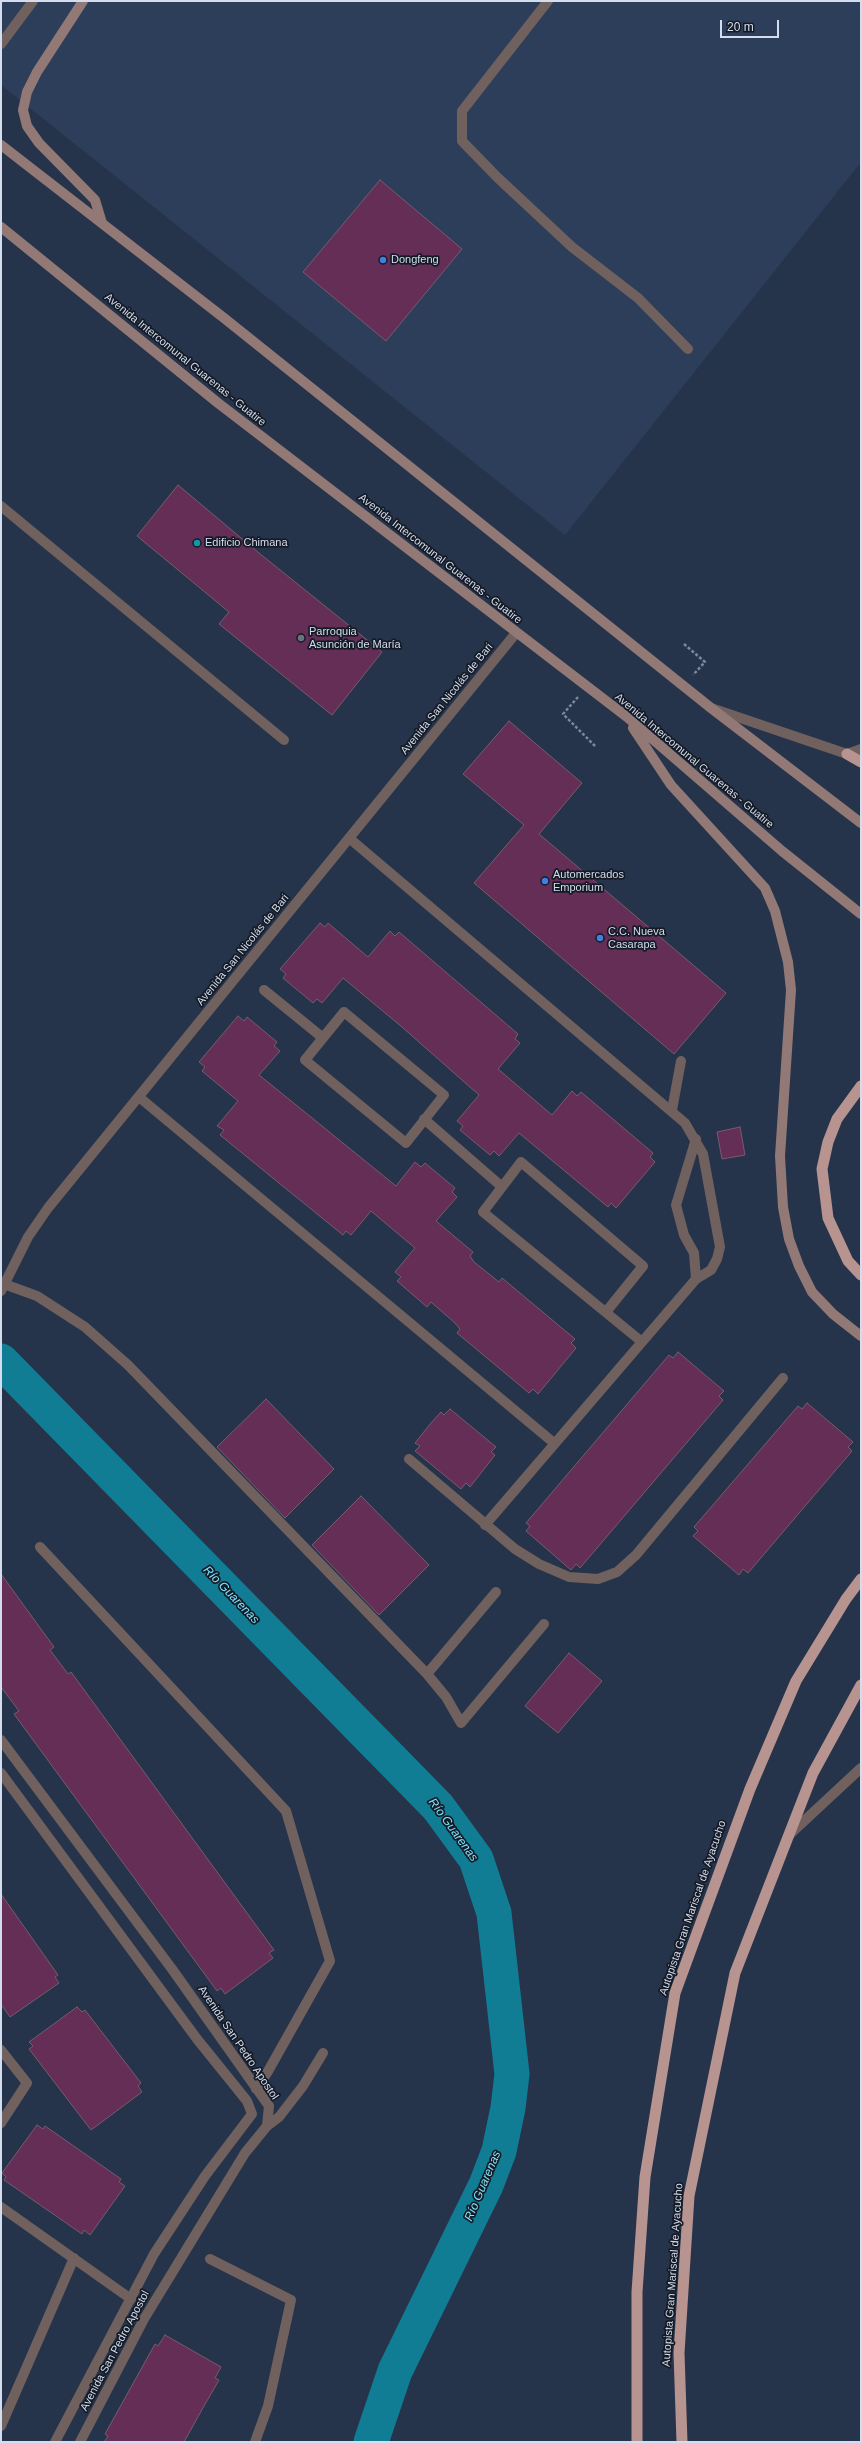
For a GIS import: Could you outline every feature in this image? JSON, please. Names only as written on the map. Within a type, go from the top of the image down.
[{"type":"highway","points":[[847,754],[861,762]]},
{"type":"highway","points":[[861,1086],[837,1119],[828,1142],[822,1169],[828,1218],[848,1260],[861,1275]]},
{"type":"highway","name":"Autopista Gran Mariscal de Ayacucho","points":[[637,2442],[637,2292],[645,2177],[675,1993],[750,1789],[796,1681],[846,1599],[861,1579]]},
{"type":"highway","name":"Autopista Gran Mariscal de Ayacucho","points":[[682,2442],[679,2353],[689,2196],[735,1973],[813,1773],[861,1685]]},
{"type":"main road","points":[[83,1],[37,72],[27,92],[23,110],[27,126],[40,143],[95,200],[102,223]]},
{"type":"main road","points":[[1,145],[102,223],[711,708],[861,823]]},
{"type":"main road","name":"Avenida Intercomunal Guarenas - Guatire","points":[[1,227],[218,403],[627,718],[782,851],[861,914]]},
{"type":"main road","points":[[627,718],[671,785],[765,888],[775,911],[788,962],[791,990],[780,1156],[781,1188],[788,1231],[799,1266],[812,1292],[833,1314],[861,1336]]},
{"type":"street","points":[[1,44],[34,1]]},
{"type":"street","points":[[548,1],[462,111],[462,141],[497,177],[572,247],[638,298],[688,349]]},
{"type":"street","points":[[1,506],[284,740]]},
{"type":"street","name":"Avenida San Nicolás de Bari","points":[[3,1288],[28,1236],[48,1208],[516,633]]},
{"type":"street","points":[[711,708],[847,754],[861,749]]},
{"type":"street","points":[[349,838],[672,1110],[685,1123],[704,1154],[720,1247],[711,1270],[696,1279],[485,1525]]},
{"type":"street","points":[[264,990],[323,1038]]},
{"type":"street","points":[[344,1012],[444,1095],[424,1120],[406,1143],[305,1060],[344,1012]]},
{"type":"street","points":[[672,1110],[681,1061]]},
{"type":"street","points":[[139,1096],[554,1443]]},
{"type":"street","points":[[424,1120],[502,1186]]},
{"type":"street","points":[[696,1140],[676,1205],[684,1236],[694,1253],[696,1279]]},
{"type":"street","points":[[606,1312],[644,1266],[521,1162],[483,1212],[642,1342]]},
{"type":"street","points":[[3,1288],[37,1296],[85,1327],[128,1365],[427,1674],[446,1697],[461,1723],[544,1624]]},
{"type":"street","points":[[409,1459],[485,1525],[527,1556],[569,1577],[598,1579],[617,1572],[636,1555],[783,1378]]},
{"type":"street","points":[[1,1773],[197,2039],[247,2101],[256,2089],[330,1961],[286,1811],[40,1547]]},
{"type":"street","points":[[427,1674],[496,1592]]},
{"type":"street","name":"Avenida San Pedro Apostol","points":[[1,1740],[172,1969],[269,2106],[267,2126],[245,2154],[144,2319],[80,2442]]},
{"type":"street","points":[[789,1835],[861,1768]]},
{"type":"street","points":[[1,2050],[27,2083],[1,2123]]},
{"type":"street","points":[[267,2126],[279,2116],[303,2086],[323,2053]]},
{"type":"street","name":"Avenida San Pedro Apostol","points":[[55,2442],[154,2254],[205,2176],[252,2114],[247,2101]]},
{"type":"street","points":[[1,2207],[131,2299]]},
{"type":"street","points":[[1,2426],[74,2258]]},
{"type":"street","points":[[210,2259],[291,2300],[268,2406],[255,2442]]},
{"type":"path","points":[[684,644],[705,662],[684,686]]},
{"type":"path","points":[[586,687],[564,714],[595,746]]},
{"type":"shaded area","points":[[1,1],[861,1],[861,162],[565,535],[1,85]]},
{"type":"building","name":"Dongfeng","points":[[380,180],[462,249],[386,341],[303,272]]},
{"type":"building","points":[[178,485],[259,553],[382,652],[332,715],[219,624],[229,612],[137,536]]},
{"type":"building","name":"C.C. Nueva Casarapa","points":[[509,721],[582,783],[539,834],[726,993],[674,1054],[474,883],[524,825],[463,774]]},
{"type":"building","points":[[320,923],[325,927],[328,923],[368,957],[390,931],[395,936],[399,932],[518,1034],[515,1039],[520,1043],[498,1069],[552,1115],[572,1091],[577,1096],[581,1092],[653,1153],[650,1157],[655,1162],[616,1208],[611,1203],[608,1207],[519,1133],[499,1156],[494,1151],[490,1155],[460,1130],[463,1126],[457,1121],[479,1095],[402,1027],[343,978],[322,1003],[317,999],[313,1003],[283,978],[286,974],[280,969]]},
{"type":"building","points":[[238,1016],[244,1021],[247,1017],[277,1042],[274,1046],[280,1051],[259,1075],[396,1186],[415,1162],[421,1167],[425,1163],[455,1188],[452,1192],[457,1197],[436,1221],[473,1252],[470,1256],[474,1262],[499,1282],[502,1278],[575,1339],[571,1343],[576,1348],[538,1394],[533,1389],[529,1393],[457,1333],[460,1329],[455,1323],[431,1302],[427,1307],[397,1281],[401,1277],[395,1272],[415,1248],[371,1211],[351,1235],[346,1231],[343,1235],[220,1135],[224,1130],[217,1126],[238,1101],[202,1071],[205,1067],[199,1062]]},
{"type":"building","points":[[740,1127],[745,1155],[722,1159],[717,1132]]},
{"type":"building","points":[[678,1352],[724,1391],[719,1396],[723,1400],[580,1568],[576,1564],[571,1570],[526,1531],[530,1526],[526,1523],[669,1355],[673,1358]]},
{"type":"building","points":[[266,1399],[334,1469],[285,1518],[217,1447]]},
{"type":"building","points":[[807,1403],[853,1442],[848,1447],[852,1451],[748,1573],[743,1569],[739,1575],[693,1536],[698,1531],[694,1527],[798,1406],[802,1409]]},
{"type":"building","points":[[450,1409],[496,1447],[491,1452],[495,1455],[470,1487],[466,1483],[461,1489],[415,1451],[420,1446],[415,1443],[431,1423],[441,1412],[444,1415]]},
{"type":"building","points":[[361,1496],[429,1565],[379,1615],[312,1545]]},
{"type":"building","points":[[1,1574],[54,1647],[50,1650],[68,1674],[71,1672],[274,1950],[269,1953],[273,1958],[225,1994],[221,1988],[217,1991],[14,1714],[19,1711],[1,1687]]},
{"type":"building","points":[[569,1653],[602,1681],[558,1733],[525,1706]]},
{"type":"building","points":[[1,1894],[58,1975],[55,1977],[59,1983],[10,2017],[1,2004]]},
{"type":"building","points":[[77,2007],[82,2012],[85,2010],[141,2083],[138,2086],[142,2092],[91,2130],[29,2049],[33,2046],[29,2042]]},
{"type":"building","points":[[37,2125],[43,2129],[45,2126],[121,2179],[119,2182],[125,2186],[90,2235],[84,2230],[82,2234],[4,2180],[6,2177],[2,2173]]},
{"type":"building","points":[[165,2335],[221,2367],[215,2378],[219,2380],[184,2442],[104,2442],[108,2436],[105,2434],[155,2344],[158,2346]]},
{"type":"waterway","name":"Río Guarenas","points":[[1,1361],[438,1807],[476,1859],[494,1913],[512,2074],[508,2108],[499,2151],[486,2185],[395,2371],[371,2442]]},
{"type":"place","name":"Dongfeng","points":[[383,260]]},
{"type":"place","name":"Edificio Chimana","points":[[197,543]]},
{"type":"place","name":"Parroquia Asunción de María","points":[[301,638]]},
{"type":"place","name":"Automercados Emporium","points":[[545,881]]},
{"type":"place","name":"C.C. Nueva Casarapa","points":[[600,938]]}]
